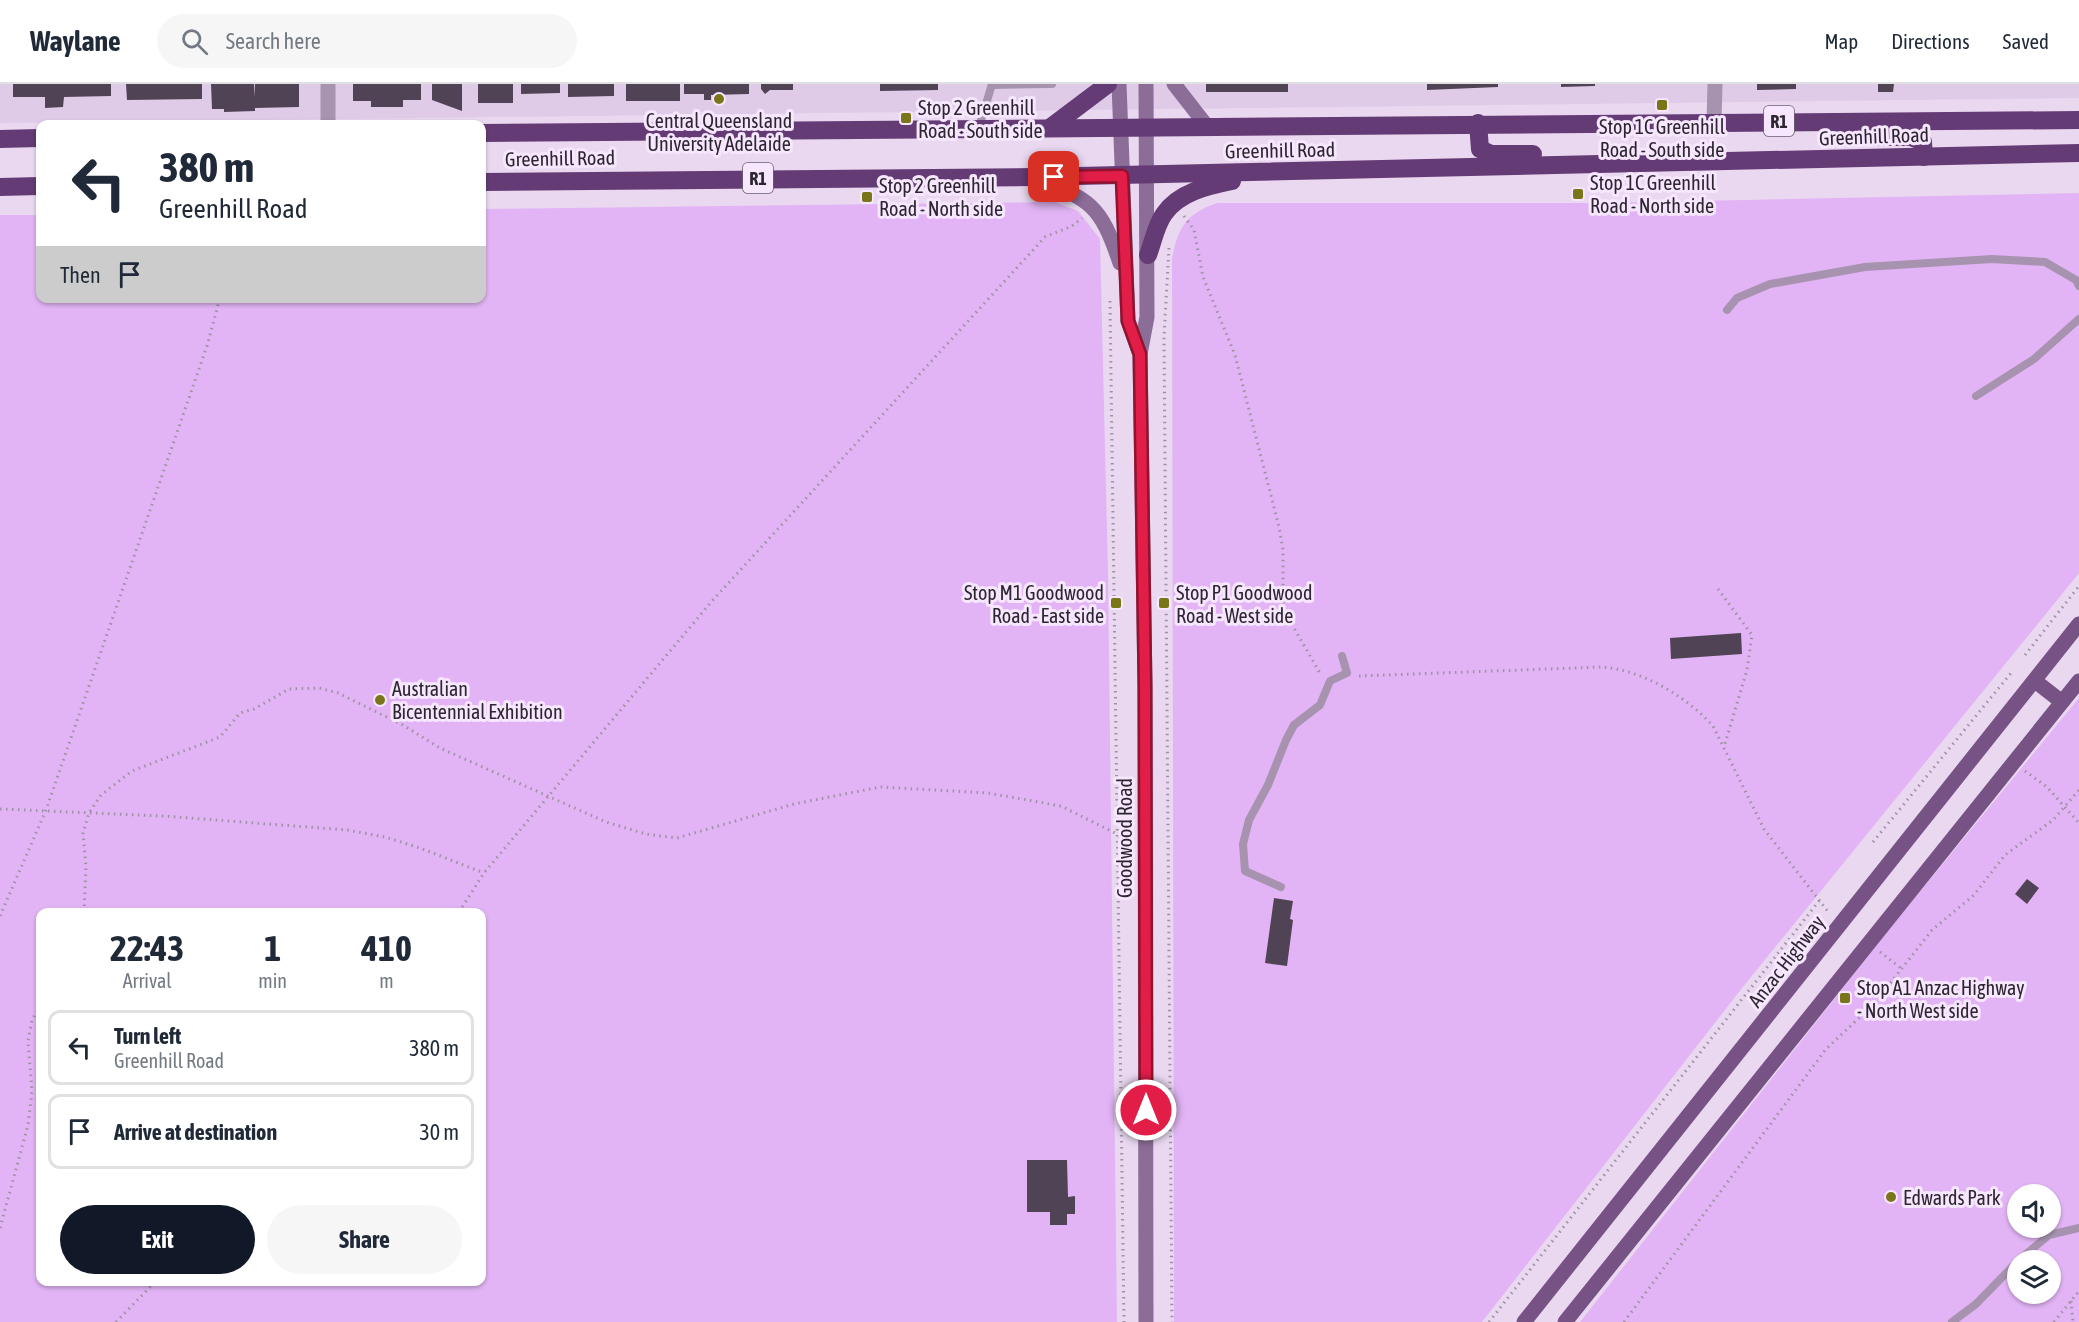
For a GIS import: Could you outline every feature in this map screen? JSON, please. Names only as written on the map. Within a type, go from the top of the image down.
[{"type":"highway","points":[[1051,127],[1108,84]]},
{"type":"highway","name":"Greenhill Road","points":[[486,133],[1206,125],[2079,120]]},
{"type":"highway","points":[[1833,121],[1865,137],[1911,137],[1923,142],[1924,157]]},
{"type":"highway","points":[[1478,123],[1480,149],[1491,154],[1536,154],[1576,165]]},
{"type":"highway","points":[[0,139],[36,138]]},
{"type":"highway","name":"Greenhill Road","points":[[486,182],[1122,176],[2079,153]]},
{"type":"highway","points":[[1149,255],[1162,215],[1173,204],[1192,192],[1266,173]]},
{"type":"highway","points":[[0,186],[36,186]]},
{"type":"main road","name":"Goodwood Road","points":[[1119,84],[1128,321],[1140,354]]},
{"type":"main road","name":"Goodwood Road","points":[[1146,84],[1149,255],[1147,317],[1140,354],[1145,686],[1146,1322]]},
{"type":"main road","points":[[1174,84],[1206,125]]},
{"type":"main road","points":[[1034,177],[1080,196],[1097,210],[1110,233],[1126,280]]},
{"type":"main road","name":"Anzac Highway","points":[[1524,1322],[2079,624]]},
{"type":"main road","points":[[2035,681],[2062,702]]},
{"type":"main road","points":[[1565,1322],[2079,681]]},
{"type":"street","points":[[328,84],[328,120]]},
{"type":"street","points":[[1714,122],[1715,84]]},
{"type":"lane","points":[[979,127],[992,84],[1052,84]]},
{"type":"lane","points":[[1726,310],[1737,298],[1770,284],[1865,267],[1992,259],[2045,262],[2076,280],[2079,286]]},
{"type":"lane","points":[[1976,396],[2034,359],[2079,319]]},
{"type":"lane","points":[[1281,887],[1245,871],[1243,844],[1249,820],[1268,785],[1294,725],[1320,705],[1330,681],[1347,673],[1342,656]]},
{"type":"lane","points":[[2031,1250],[2049,1235],[2079,1228]]},
{"type":"lane","points":[[1952,1322],[1976,1304],[2007,1272]]},
{"type":"path","points":[[1177,224],[1182,214],[1194,230],[1203,277],[1235,355],[1283,540],[1283,605],[1319,672],[1330,681],[1343,683],[1362,674],[1616,668],[1648,679],[1701,713],[1713,726],[1764,829],[1825,909]]},
{"type":"path","points":[[462,908],[484,873],[630,696],[712,601],[1045,237],[1072,226],[1085,216]]},
{"type":"path","points":[[1170,242],[1164,348],[1172,1322]]},
{"type":"path","points":[[1110,289],[1124,1322]]},
{"type":"path","points":[[0,916],[46,810],[207,346],[219,303]]},
{"type":"path","points":[[2025,655],[2079,586]]},
{"type":"path","points":[[1718,589],[1752,635],[1747,670],[1724,747]]},
{"type":"path","points":[[1873,842],[2011,673]]},
{"type":"path","points":[[84,908],[86,867],[83,833],[89,813],[101,795],[132,771],[220,737],[240,713],[254,709],[289,689],[318,688],[338,693],[403,725],[440,748],[606,822],[646,834],[677,838],[794,804],[880,787],[988,793],[1061,806],[1118,834]]},
{"type":"path","points":[[2013,762],[2047,787],[2064,805],[2072,819],[2079,824]]},
{"type":"path","points":[[1624,1322],[1826,1049],[1874,1004],[1932,930],[1974,895],[2005,855],[2053,820],[2079,790]]},
{"type":"path","points":[[0,809],[46,810],[347,831],[386,837],[484,873]]},
{"type":"path","points":[[1489,1322],[1819,901]]},
{"type":"path","points":[[1880,952],[1902,969]]},
{"type":"path","points":[[0,1228],[28,1125],[32,1091],[28,1041],[32,1020],[36,1013]]},
{"type":"path","points":[[116,1322],[151,1286]]},
{"type":"path","points":[[2054,1322],[2079,1291]]},
{"type":"path","points":[[2071,1301],[2073,1322]]},
{"type":"path","points":[[2060,1314],[2061,1322]]},
{"type":"shaded area","points":[[0,84],[2079,84],[2079,98],[249,120],[36,120],[36,123],[0,123]]},
{"type":"shaded area","points":[[2079,193],[2079,573],[1742,988],[1482,1322],[1174,1322],[1172,259],[1177,238],[1185,223],[1206,207],[1217,203],[1603,203]]},
{"type":"shaded area","points":[[1055,202],[1078,211],[1100,239],[1108,574],[1117,1322],[0,1322],[0,215],[36,215],[36,303],[486,303],[486,209]]},
{"type":"shaded area","points":[[2079,698],[2079,1322],[1580,1322],[1891,927]]},
{"type":"building","points":[[13,84],[111,84],[111,96],[64,97],[63,107],[45,108],[45,97],[13,97]]},
{"type":"building","points":[[126,84],[202,84],[202,99],[127,100]]},
{"type":"building","points":[[211,84],[254,84],[255,97],[255,84],[299,84],[299,107],[255,108],[255,111],[224,112],[224,109],[212,109]]},
{"type":"building","points":[[353,84],[421,84],[421,100],[403,100],[403,107],[371,107],[371,101],[353,101]]},
{"type":"building","points":[[432,84],[462,84],[462,111],[432,100]]},
{"type":"building","points":[[478,84],[513,84],[513,103],[478,103]]},
{"type":"building","points":[[521,84],[560,84],[560,93],[521,94]]},
{"type":"building","points":[[568,84],[614,84],[614,96],[568,97]]},
{"type":"building","points":[[626,84],[680,84],[680,101],[626,101]]},
{"type":"building","points":[[684,84],[749,84],[749,94],[711,95],[711,100],[704,100],[704,94],[684,94]]},
{"type":"building","points":[[761,84],[793,84],[793,90],[770,90],[765,94],[761,89]]},
{"type":"building","points":[[880,84],[938,84],[938,90],[880,91]]},
{"type":"building","points":[[1206,84],[1288,84],[1288,92],[1206,92]]},
{"type":"building","points":[[1427,84],[1498,84],[1498,87],[1427,90]]},
{"type":"building","points":[[1561,84],[1595,84],[1595,86],[1561,87]]},
{"type":"building","points":[[1757,84],[1796,84],[1796,89],[1757,90]]},
{"type":"building","points":[[1878,84],[1894,84],[1893,92],[1878,92]]},
{"type":"building","points":[[1741,633],[1742,654],[1671,659],[1670,638]]},
{"type":"building","points":[[2027,879],[2039,888],[2027,904],[2015,894]]},
{"type":"building","points":[[1274,898],[1293,901],[1287,966],[1265,963]]},
{"type":"building","points":[[1027,1160],[1067,1160],[1068,1197],[1075,1196],[1075,1214],[1067,1214],[1067,1225],[1050,1225],[1050,1212],[1027,1212]]},
{"type":"place","name":"Central Queensland University Adelaide","points":[[719,99]]},
{"type":"place","name":"Stop 1C Greenhill Road - South side","points":[[1662,105]]},
{"type":"place","name":"Stop 2 Greenhill Road - South side","points":[[906,118]]},
{"type":"place","name":"Stop 1C Greenhill Road - North side","points":[[1578,194]]},
{"type":"place","name":"Stop 2 Greenhill Road - North side","points":[[867,197]]},
{"type":"place","name":"Stop M1 Goodwood Road - East side","points":[[1116,603]]},
{"type":"place","name":"Stop P1 Goodwood Road - West side","points":[[1164,603]]},
{"type":"place","name":"Australian Bicentennial Exhibition","points":[[380,700]]},
{"type":"place","name":"Stop A1 Anzac Highway - North West side","points":[[1845,998]]},
{"type":"place","name":"Edwards Park","points":[[1891,1197]]},
{"type":"route","points":[[1054,177],[1122,176],[1128,321],[1140,354],[1145,686],[1146,1110]]}]
